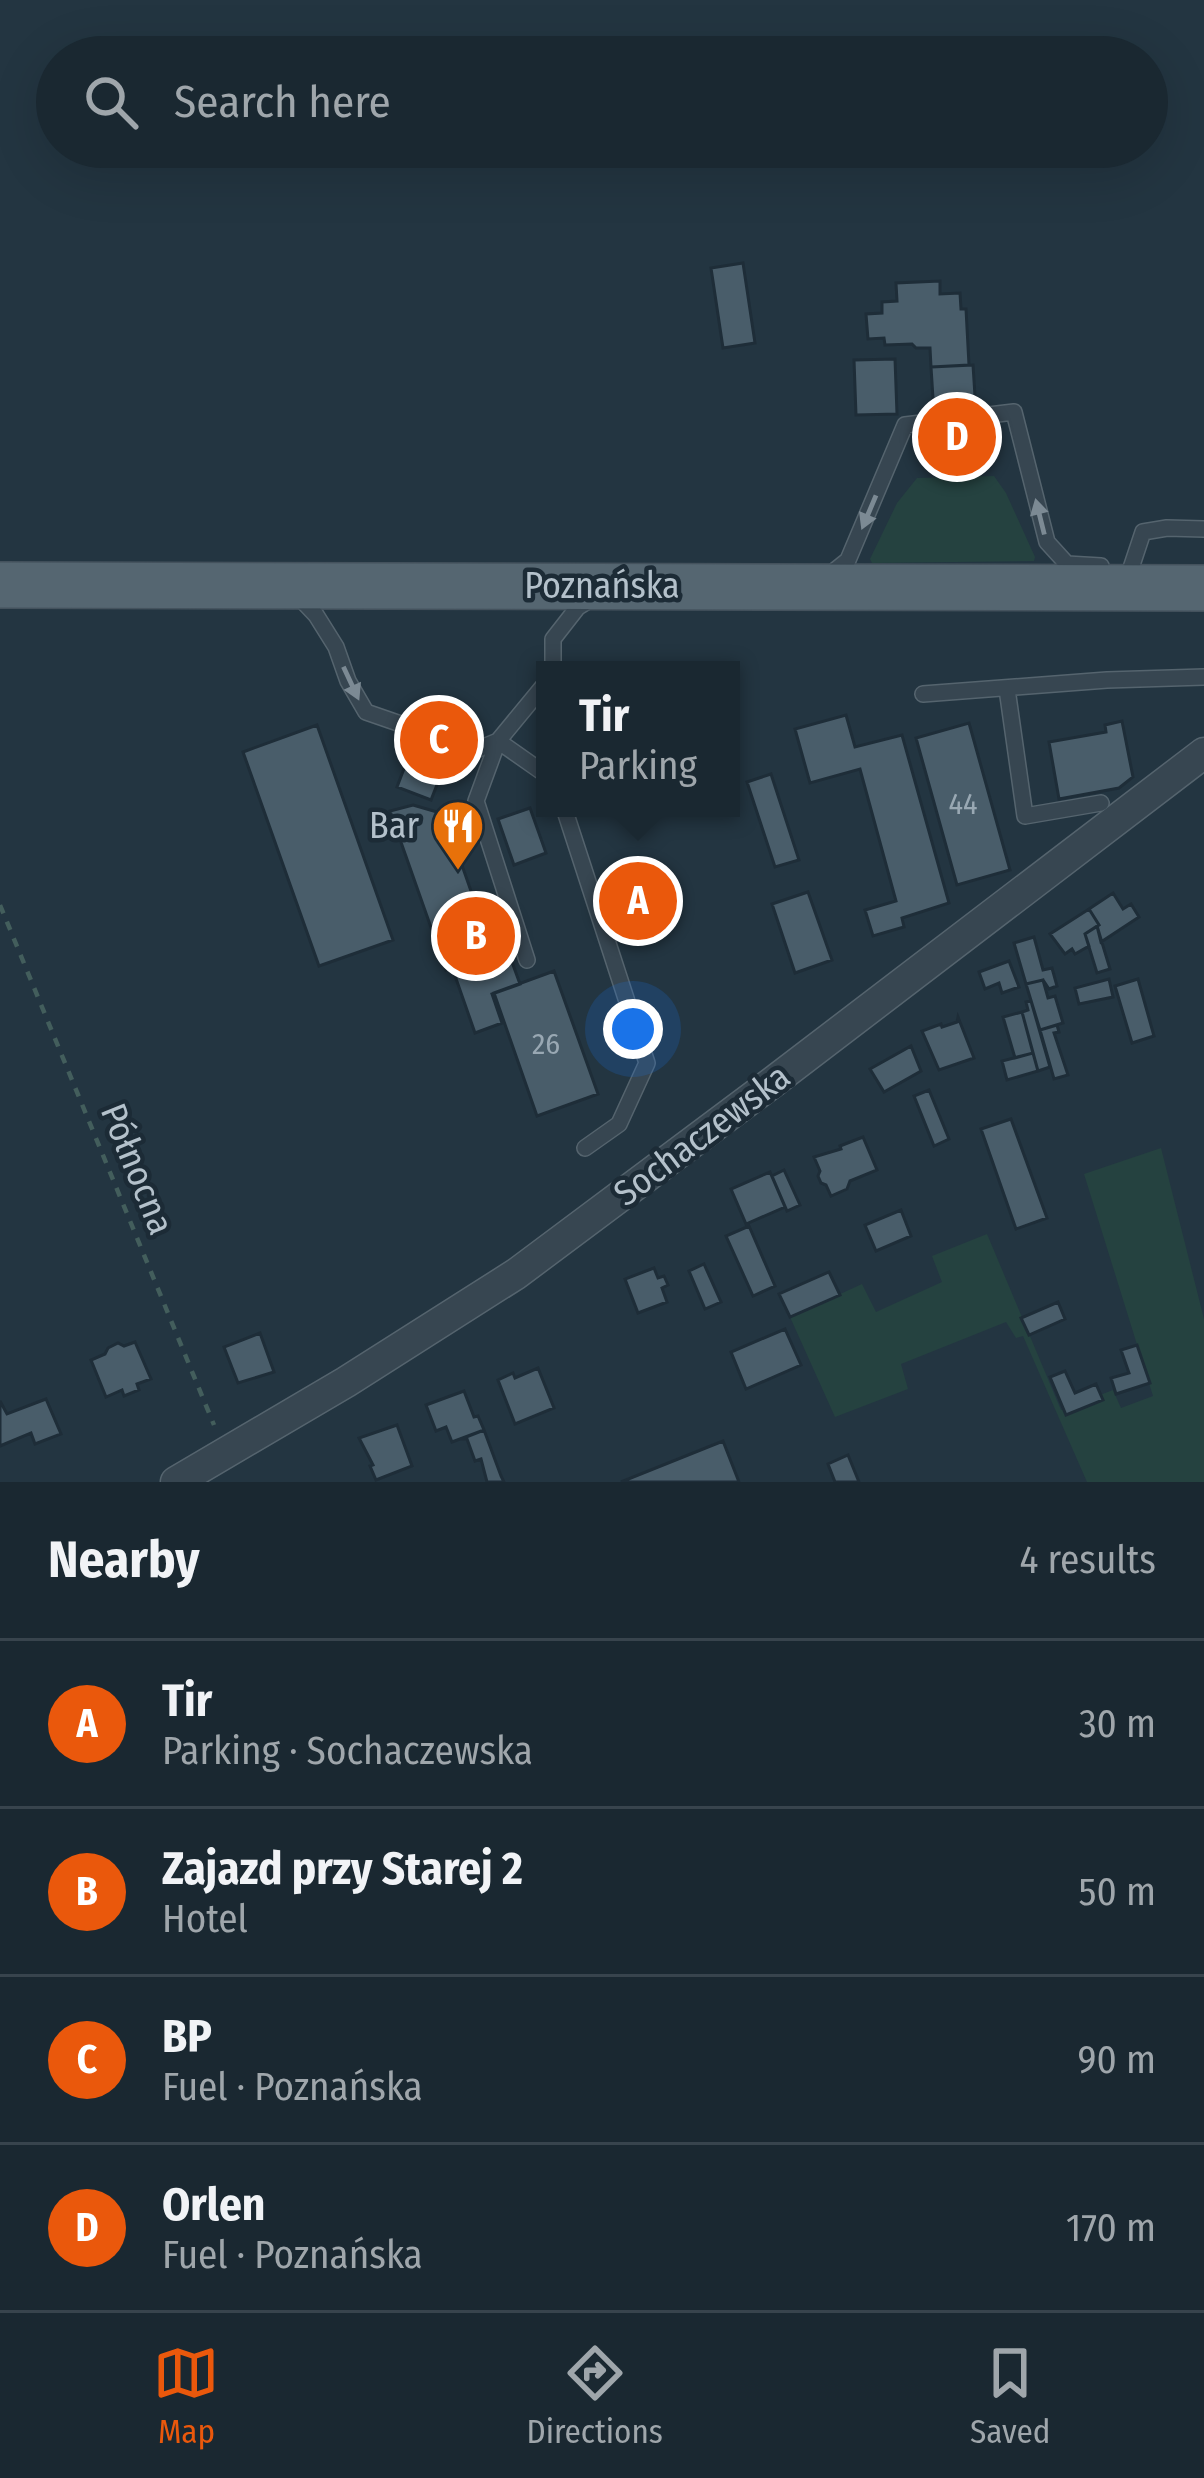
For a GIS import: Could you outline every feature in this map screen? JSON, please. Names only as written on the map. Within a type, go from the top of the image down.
[{"type":"main road","name":"Poznańska","points":[[0,585],[1156,583]]},
{"type":"street","name":"Sochaczewska","points":[[176,1482],[398,1351],[518,1272],[1204,753]]},
{"type":"lane","points":[[815,586],[848,560],[905,425],[1014,412],[1047,542],[1067,564],[1156,583],[1143,532],[1204,529]]},
{"type":"lane","points":[[288,586],[316,615],[336,646],[366,712],[476,750],[498,741]]},
{"type":"lane","points":[[553,661],[553,639],[578,607],[613,586]]},
{"type":"lane","points":[[923,694],[1204,677]]},
{"type":"lane","points":[[1007,689],[1025,816],[1101,803]]},
{"type":"lane","points":[[527,959],[476,801],[498,741],[536,695]]},
{"type":"lane","points":[[498,741],[536,768]]},
{"type":"lane","points":[[567,817],[647,1064],[619,1124],[585,1148]]},
{"type":"path","name":"Północna","points":[[0,905],[227,1452]]},
{"type":"green space","points":[[994,476],[1006,493],[1034,561],[872,563],[897,503],[917,478]]},
{"type":"green space","points":[[1161,1148],[1204,1319],[1204,1482],[1087,1482],[1023,1336],[1016,1338],[1006,1322],[901,1364],[908,1389],[835,1417],[790,1317],[862,1284],[876,1312],[942,1282],[932,1256],[987,1234],[1061,1410],[1113,1390],[1121,1408],[1153,1396],[1084,1174]]},
{"type":"building","points":[[743,263],[755,343],[723,348],[711,268]]},
{"type":"building","points":[[940,281],[940,294],[960,293],[961,309],[966,309],[969,365],[931,367],[930,348],[868,339],[866,314],[882,313],[882,302],[897,301],[896,283]]},
{"type":"building","points":[[895,359],[897,414],[856,415],[854,360]]},
{"type":"building","points":[[973,365],[979,458],[937,461],[931,367]]},
{"type":"building","points":[[431,698],[466,711],[431,800],[397,787]]},
{"type":"building","points":[[846,715],[855,747],[902,735],[949,903],[902,918],[904,927],[873,936],[865,910],[896,901],[860,769],[810,783],[795,729]]},
{"type":"building","points":[[1122,721],[1133,777],[1119,788],[1059,799],[1049,742],[1106,732],[1105,725]]},
{"type":"building","points":[[969,723],[1010,870],[957,885],[916,738]]},
{"type":"building","points":[[317,725],[393,940],[319,966],[243,752]]},
{"type":"building","points":[[771,774],[799,860],[775,867],[747,782]]},
{"type":"building","points":[[413,805],[444,814],[492,951],[508,951],[520,984],[492,994],[502,1023],[475,1033],[452,967],[446,970],[390,811]]},
{"type":"building","points":[[530,808],[546,853],[514,865],[498,819]]},
{"type":"building","points":[[808,892],[832,960],[795,973],[772,904]]},
{"type":"building","points":[[1113,893],[1123,909],[1131,904],[1139,917],[1101,942],[1099,925],[1089,909]]},
{"type":"building","points":[[1089,909],[1099,925],[1085,934],[1089,946],[1065,954],[1050,934]]},
{"type":"building","points":[[1097,926],[1110,969],[1097,973],[1085,934]]},
{"type":"building","points":[[1034,937],[1043,970],[1052,968],[1057,986],[1049,989],[1043,980],[1026,984],[1014,943]]},
{"type":"building","points":[[1009,961],[1019,987],[1002,993],[999,983],[985,989],[979,972]]},
{"type":"building","points":[[554,971],[598,1094],[537,1116],[494,993]]},
{"type":"building","points":[[1109,979],[1113,997],[1079,1004],[1075,988]]},
{"type":"building","points":[[1138,979],[1154,1036],[1132,1043],[1115,986]]},
{"type":"building","points":[[1043,980],[1048,998],[1055,996],[1063,1023],[1040,1030],[1026,984]]},
{"type":"building","points":[[1031,1001],[1050,1067],[1038,1071],[1022,1012]]},
{"type":"building","points":[[1022,1012],[1033,1053],[1015,1058],[1003,1017]]},
{"type":"building","points":[[958,1017],[974,1058],[939,1070],[922,1031],[957,1022]]},
{"type":"building","points":[[1057,1025],[1059,1032],[1054,1033],[1068,1075],[1054,1079],[1040,1030]]},
{"type":"building","points":[[911,1046],[921,1071],[884,1092],[870,1069]]},
{"type":"building","points":[[1033,1053],[1038,1071],[1007,1080],[1002,1061]]},
{"type":"building","points":[[929,1090],[949,1139],[934,1146],[914,1096]]},
{"type":"building","points":[[1011,1119],[1047,1218],[1016,1229],[981,1129]]},
{"type":"building","points":[[863,1137],[877,1170],[850,1181],[847,1189],[831,1196],[821,1183],[814,1157]]},
{"type":"building","points":[[784,1170],[800,1205],[787,1211],[772,1176]]},
{"type":"building","points":[[770,1172],[785,1207],[746,1224],[731,1189]]},
{"type":"building","points":[[901,1210],[911,1236],[876,1251],[865,1225]]},
{"type":"building","points":[[749,1226],[775,1286],[753,1296],[726,1236]]},
{"type":"building","points":[[704,1264],[721,1302],[705,1309],[689,1271]]},
{"type":"building","points":[[654,1268],[668,1285],[662,1288],[667,1302],[638,1313],[625,1279]]},
{"type":"building","points":[[829,1272],[840,1295],[790,1317],[779,1294]]},
{"type":"building","points":[[1058,1302],[1065,1319],[1029,1335],[1021,1318]]},
{"type":"building","points":[[785,1329],[801,1365],[746,1389],[731,1352]]},
{"type":"building","points":[[260,1333],[274,1372],[238,1383],[224,1347]]},
{"type":"building","points":[[135,1342],[151,1379],[124,1396],[122,1390],[106,1397],[91,1360],[118,1343]]},
{"type":"building","points":[[1137,1345],[1150,1383],[1116,1394],[1111,1378],[1129,1373],[1121,1350]]},
{"type":"building","points":[[538,1368],[554,1408],[515,1424],[498,1380]]},
{"type":"building","points":[[1065,1371],[1075,1393],[1096,1384],[1103,1400],[1066,1415],[1050,1377]]},
{"type":"building","points":[[464,1391],[484,1430],[452,1442],[446,1427],[436,1431],[426,1405]]},
{"type":"building","points":[[46,1399],[61,1434],[35,1444],[31,1433],[0,1446],[0,1401],[7,1414]]},
{"type":"building","points":[[397,1425],[412,1466],[376,1480],[359,1438]]},
{"type":"building","points":[[484,1430],[504,1482],[487,1482],[481,1459],[475,1461],[467,1439],[461,1439]]},
{"type":"building","points":[[723,1441],[739,1482],[621,1482]]},
{"type":"building","points":[[848,1455],[859,1482],[835,1482],[828,1464]]},
{"type":"place","name":"Orlen","points":[[957,437]]},
{"type":"place","name":"BP","points":[[439,740]]},
{"type":"place","name":"Bar","points":[[458,872]]},
{"type":"place","name":"Tir","points":[[638,901]]},
{"type":"place","name":"Zajazd przy Starej 2","points":[[476,936]]}]
